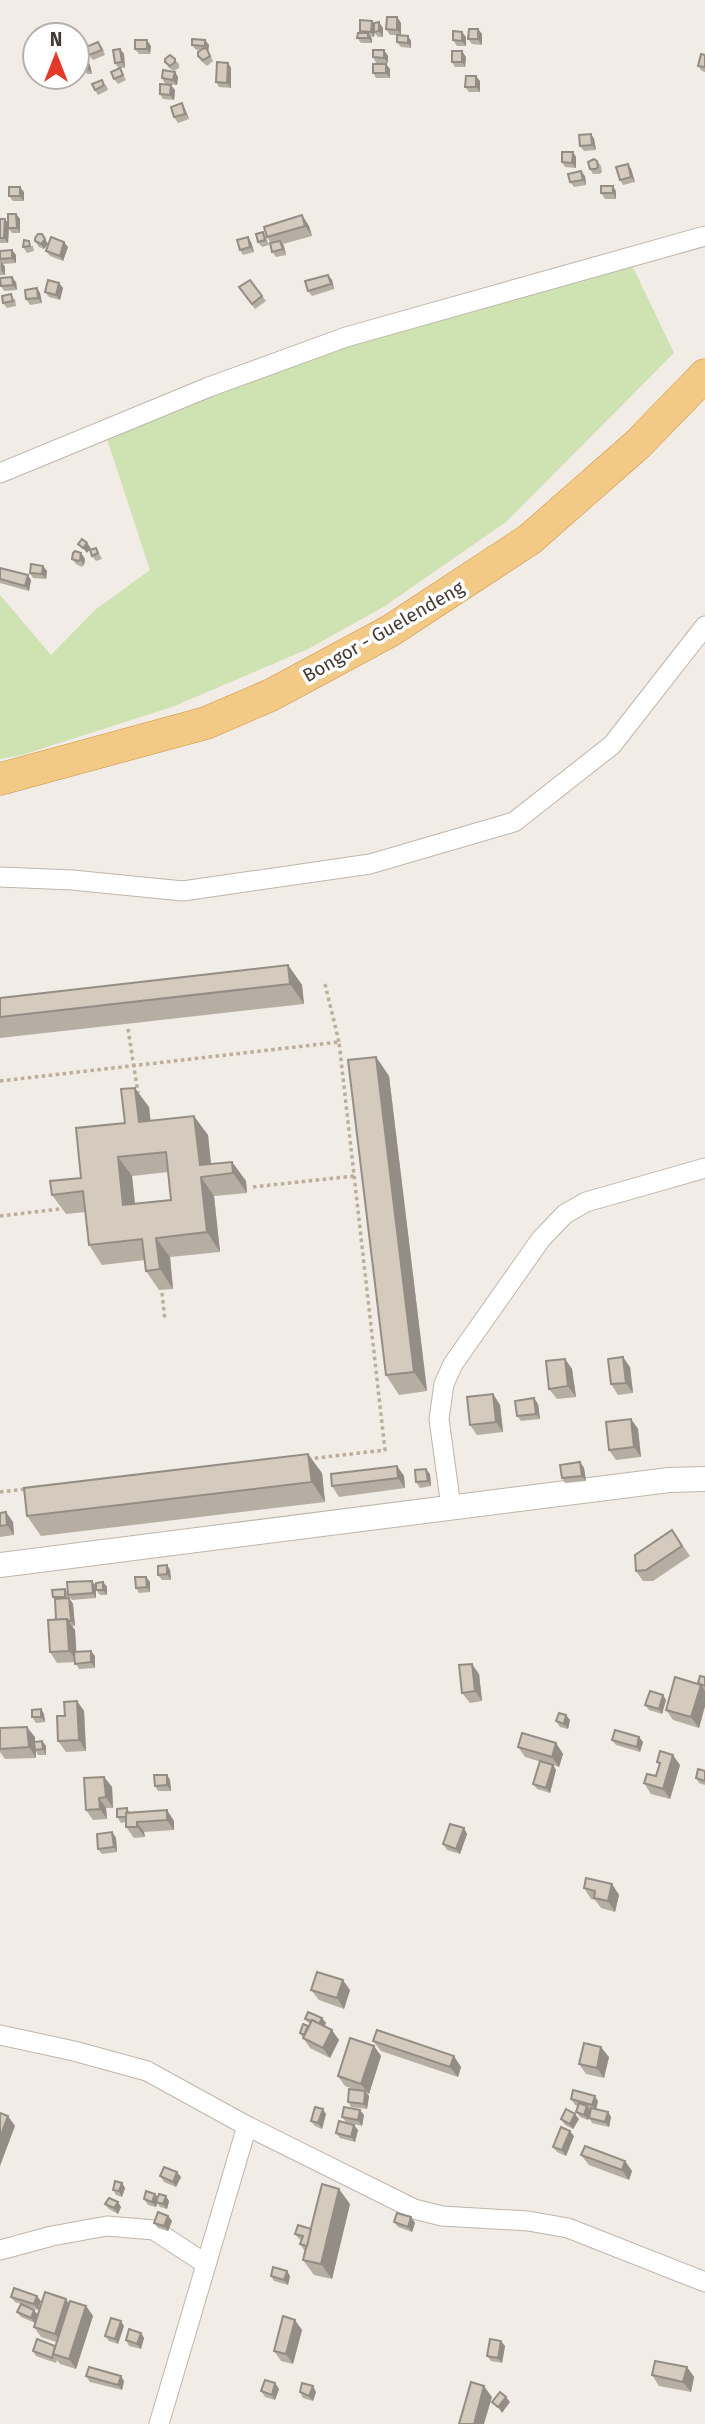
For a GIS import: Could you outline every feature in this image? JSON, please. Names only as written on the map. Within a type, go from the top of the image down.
[{"type":"highway","name":"Bongor - Guelendeng","points":[[8,778],[206,723],[271,695],[390,631],[530,539],[637,445],[705,375]]},
{"type":"street","points":[[0,473],[209,387],[346,337],[705,236]]},
{"type":"street","points":[[0,877],[72,880],[183,891],[370,864],[514,822],[612,745],[705,626]]},
{"type":"street","points":[[452,1507],[439,1419],[444,1384],[453,1364],[541,1238],[565,1214],[586,1202],[705,1168]]},
{"type":"street","points":[[0,1565],[669,1480],[705,1479]]},
{"type":"street","points":[[0,2035],[147,2071],[247,2126],[414,2209],[442,2216],[528,2221],[568,2228],[705,2282]]},
{"type":"street","points":[[159,2424],[247,2126]]},
{"type":"street","points":[[0,2250],[52,2236],[107,2226],[154,2230],[206,2264]]},
{"type":"path","points":[[302,1459],[385,1450],[339,1042],[325,984]]},
{"type":"path","points":[[128,1029],[139,1103]]},
{"type":"path","points":[[0,1082],[339,1042]]},
{"type":"path","points":[[253,1187],[354,1176]]},
{"type":"path","points":[[0,1216],[60,1209]]},
{"type":"path","points":[[162,1293],[165,1320]]},
{"type":"path","points":[[0,1492],[27,1489]]},
{"type":"green space","points":[[629,259],[674,353],[506,522],[385,606],[308,649],[172,707],[22,755],[0,759],[0,595],[51,655],[95,610],[150,570],[105,433],[352,340]]},
{"type":"building","points":[[387,17],[397,17],[397,30],[386,29]]},
{"type":"building","points":[[360,20],[372,21],[371,32],[360,31]]},
{"type":"building","points":[[379,22],[379,31],[374,32],[374,23]]},
{"type":"building","points":[[469,29],[478,29],[478,39],[468,39]]},
{"type":"building","points":[[453,31],[462,32],[462,41],[453,40]]},
{"type":"building","points":[[358,33],[368,33],[368,38],[357,38]]},
{"type":"building","points":[[397,35],[408,36],[408,43],[397,42]]},
{"type":"building","points":[[192,39],[205,40],[205,46],[192,45]]},
{"type":"building","points":[[135,40],[147,40],[147,49],[135,49]]},
{"type":"building","points":[[98,42],[102,50],[91,54],[91,45]]},
{"type":"building","points":[[204,48],[210,56],[203,60],[198,56],[198,52]]},
{"type":"building","points":[[120,49],[122,62],[115,63],[113,50]]},
{"type":"building","points":[[373,50],[384,50],[384,58],[373,57]]},
{"type":"building","points":[[452,51],[462,51],[462,62],[452,62]]},
{"type":"building","points":[[701,54],[705,55],[705,67],[698,66]]},
{"type":"building","points":[[170,55],[175,62],[170,66],[165,59]]},
{"type":"building","points":[[217,62],[228,63],[227,83],[216,82]]},
{"type":"building","points":[[373,64],[386,64],[386,73],[373,73]]},
{"type":"building","points":[[120,68],[123,75],[114,79],[111,72]]},
{"type":"building","points":[[163,70],[175,72],[173,80],[162,78]]},
{"type":"building","points":[[466,76],[476,76],[476,87],[465,87]]},
{"type":"building","points":[[102,80],[104,85],[95,90],[92,84]]},
{"type":"building","points":[[160,84],[171,85],[170,95],[160,94]]},
{"type":"building","points":[[182,103],[185,114],[174,117],[171,107]]},
{"type":"building","points":[[591,134],[592,145],[580,146],[579,135]]},
{"type":"building","points":[[562,152],[573,152],[572,163],[562,162]]},
{"type":"building","points":[[594,159],[598,167],[590,169],[588,162]]},
{"type":"building","points":[[628,164],[631,177],[620,180],[616,167]]},
{"type":"building","points":[[581,171],[583,180],[570,182],[568,174]]},
{"type":"building","points":[[601,186],[613,186],[613,193],[601,193]]},
{"type":"building","points":[[9,187],[20,187],[20,196],[9,196]]},
{"type":"building","points":[[8,214],[16,214],[17,228],[8,228]]},
{"type":"building","points":[[302,215],[305,226],[267,237],[264,227]]},
{"type":"building","points":[[0,219],[5,219],[4,238],[0,238]]},
{"type":"building","points":[[263,232],[265,240],[258,242],[256,234]]},
{"type":"building","points":[[38,234],[42,234],[45,239],[41,244],[35,241]]},
{"type":"building","points":[[51,237],[64,242],[60,256],[46,251]]},
{"type":"building","points":[[248,237],[250,247],[240,250],[237,240]]},
{"type":"building","points":[[24,240],[29,241],[30,246],[23,247]]},
{"type":"building","points":[[280,241],[283,249],[272,252],[270,243]]},
{"type":"building","points":[[12,250],[12,258],[0,259],[0,251]]},
{"type":"building","points":[[328,275],[331,284],[308,291],[305,281]]},
{"type":"building","points":[[12,277],[13,285],[1,286],[0,278]]},
{"type":"building","points":[[48,280],[59,283],[56,295],[45,292]]},
{"type":"building","points":[[250,280],[262,296],[252,304],[239,287]]},
{"type":"building","points":[[37,288],[38,298],[26,299],[25,290]]},
{"type":"building","points":[[11,294],[13,301],[3,303],[2,296]]},
{"type":"building","points":[[82,539],[87,543],[83,548],[78,544]]},
{"type":"building","points":[[96,548],[98,553],[92,556],[90,550]]},
{"type":"building","points":[[75,551],[81,553],[78,561],[72,559]]},
{"type":"building","points":[[31,564],[43,566],[42,574],[30,573]]},
{"type":"building","points":[[0,568],[28,575],[25,586],[0,579]]},
{"type":"building","points":[[288,965],[290,984],[0,1017],[0,998]]},
{"type":"building","points":[[376,1057],[414,1372],[386,1375],[348,1060]]},
{"type":"building","points":[[135,1088],[139,1122],[194,1116],[200,1165],[232,1162],[233,1173],[201,1177],[207,1232],[156,1238],[160,1269],[146,1271],[142,1239],[89,1245],[83,1191],[52,1195],[50,1181],[81,1178],[76,1128],[125,1123],[121,1089]],"holes":[[[166,1152],[171,1200],[123,1205],[118,1157]]]},
{"type":"building","points":[[623,1357],[626,1383],[611,1384],[608,1359]]},
{"type":"building","points":[[565,1359],[568,1386],[549,1389],[546,1361]]},
{"type":"building","points":[[493,1394],[496,1422],[470,1425],[467,1397]]},
{"type":"building","points":[[534,1398],[536,1414],[517,1416],[515,1401]]},
{"type":"building","points":[[631,1419],[634,1447],[609,1450],[606,1422]]},
{"type":"building","points":[[308,1454],[312,1482],[27,1516],[24,1488]]},
{"type":"building","points":[[580,1462],[582,1476],[562,1478],[560,1465]]},
{"type":"building","points":[[397,1466],[398,1478],[332,1486],[331,1474]]},
{"type":"building","points":[[426,1469],[428,1481],[416,1482],[415,1470]]},
{"type":"building","points":[[6,1512],[7,1525],[0,1526],[0,1513]]},
{"type":"building","points":[[672,1530],[682,1546],[646,1570],[636,1571],[635,1555]]},
{"type":"building","points":[[167,1565],[167,1574],[158,1575],[158,1566]]},
{"type":"building","points":[[135,1577],[146,1577],[147,1587],[136,1588]]},
{"type":"building","points":[[92,1581],[93,1593],[68,1595],[67,1582]]},
{"type":"building","points":[[103,1582],[103,1590],[96,1590],[96,1583]]},
{"type":"building","points":[[65,1589],[65,1597],[53,1597],[52,1590]]},
{"type":"building","points":[[69,1598],[71,1621],[56,1620],[55,1599]]},
{"type":"building","points":[[67,1619],[69,1651],[50,1652],[48,1620]]},
{"type":"building","points":[[91,1651],[91,1662],[75,1664],[74,1652]]},
{"type":"building","points":[[472,1664],[475,1691],[462,1693],[459,1665]]},
{"type":"building","points":[[700,1676],[705,1677],[705,1686],[698,1683]]},
{"type":"building","points":[[675,1677],[701,1685],[691,1717],[666,1710]]},
{"type":"building","points":[[650,1691],[663,1695],[659,1709],[645,1705]]},
{"type":"building","points":[[77,1701],[79,1740],[58,1741],[57,1716],[65,1716],[64,1702]]},
{"type":"building","points":[[41,1709],[41,1717],[32,1717],[32,1710]]},
{"type":"building","points":[[559,1713],[566,1715],[564,1724],[556,1721]]},
{"type":"building","points":[[27,1727],[29,1747],[0,1749],[0,1728]]},
{"type":"building","points":[[615,1730],[639,1737],[637,1747],[612,1740]]},
{"type":"building","points":[[522,1733],[556,1743],[552,1757],[518,1747]]},
{"type":"building","points":[[42,1741],[43,1749],[35,1750],[34,1742]]},
{"type":"building","points":[[660,1751],[673,1755],[663,1789],[644,1783],[647,1774],[656,1776]]},
{"type":"building","points":[[540,1761],[553,1765],[546,1788],[533,1784]]},
{"type":"building","points":[[698,1769],[705,1771],[705,1781],[696,1778]]},
{"type":"building","points":[[154,1775],[167,1775],[167,1785],[155,1786]]},
{"type":"building","points":[[104,1777],[106,1797],[99,1798],[100,1809],[86,1810],[84,1778]]},
{"type":"building","points":[[127,1808],[126,1817],[117,1817],[117,1809]]},
{"type":"building","points":[[167,1810],[167,1820],[137,1822],[137,1827],[126,1827],[126,1813]]},
{"type":"building","points":[[450,1824],[464,1828],[456,1849],[443,1844]]},
{"type":"building","points":[[112,1832],[114,1847],[98,1849],[97,1834]]},
{"type":"building","points":[[586,1878],[612,1884],[608,1901],[594,1898],[595,1891],[584,1888]]},
{"type":"building","points":[[317,1972],[343,1980],[337,1998],[311,1990]]},
{"type":"building","points":[[308,2012],[322,2018],[319,2024],[305,2019]]},
{"type":"building","points":[[312,2020],[332,2030],[323,2048],[303,2038]]},
{"type":"building","points":[[303,2024],[308,2026],[304,2035],[300,2033]]},
{"type":"building","points":[[377,2030],[454,2056],[450,2067],[373,2041]]},
{"type":"building","points":[[350,2038],[374,2046],[361,2084],[338,2076]]},
{"type":"building","points":[[584,2043],[601,2047],[597,2068],[579,2064]]},
{"type":"building","points":[[349,2089],[365,2091],[364,2104],[348,2102]]},
{"type":"building","points":[[573,2090],[595,2096],[592,2105],[571,2099]]},
{"type":"building","points":[[579,2103],[587,2106],[584,2115],[576,2112]]},
{"type":"building","points":[[315,2107],[323,2109],[318,2123],[311,2121]]},
{"type":"building","points":[[344,2107],[360,2110],[358,2120],[342,2117]]},
{"type":"building","points":[[591,2108],[608,2112],[605,2122],[589,2118]]},
{"type":"building","points":[[566,2109],[575,2114],[570,2124],[561,2119]]},
{"type":"building","points":[[0,2113],[8,2116],[0,2137]]},
{"type":"building","points":[[339,2121],[354,2125],[351,2137],[336,2133]]},
{"type":"building","points":[[561,2127],[570,2131],[562,2150],[553,2147]]},
{"type":"building","points":[[585,2146],[625,2161],[622,2170],[581,2155]]},
{"type":"building","points":[[164,2167],[177,2172],[173,2182],[160,2176]]},
{"type":"building","points":[[115,2181],[122,2183],[119,2191],[113,2190]]},
{"type":"building","points":[[322,2184],[339,2189],[321,2264],[303,2260]]},
{"type":"building","points":[[146,2191],[155,2194],[152,2202],[144,2199]]},
{"type":"building","points":[[159,2194],[166,2196],[163,2204],[156,2202]]},
{"type":"building","points":[[109,2198],[118,2202],[114,2208],[105,2204]]},
{"type":"building","points":[[158,2212],[168,2216],[164,2226],[154,2223]]},
{"type":"building","points":[[397,2213],[411,2217],[408,2227],[394,2222]]},
{"type":"building","points":[[298,2225],[311,2229],[307,2246],[300,2244],[303,2236],[295,2234]]},
{"type":"building","points":[[273,2267],[287,2271],[284,2280],[271,2276]]},
{"type":"building","points":[[14,2288],[37,2296],[34,2304],[11,2297]]},
{"type":"building","points":[[45,2292],[66,2299],[55,2334],[34,2327]]},
{"type":"building","points":[[70,2301],[86,2306],[69,2359],[53,2354]]},
{"type":"building","points":[[21,2304],[34,2310],[31,2318],[17,2312]]},
{"type":"building","points":[[283,2316],[295,2320],[286,2354],[274,2351]]},
{"type":"building","points":[[111,2318],[121,2321],[115,2339],[105,2336]]},
{"type":"building","points":[[129,2329],[141,2333],[137,2344],[126,2340]]},
{"type":"building","points":[[37,2339],[55,2346],[52,2358],[33,2351]]},
{"type":"building","points":[[490,2339],[501,2341],[498,2358],[487,2356]]},
{"type":"building","points":[[655,2361],[687,2367],[683,2382],[652,2375]]},
{"type":"building","points":[[89,2367],[121,2376],[118,2385],[86,2376]]},
{"type":"building","points":[[265,2380],[275,2383],[272,2395],[261,2391]]},
{"type":"building","points":[[471,2382],[484,2386],[474,2424],[459,2424]]},
{"type":"building","points":[[302,2383],[313,2386],[309,2396],[300,2392]]},
{"type":"building","points":[[500,2392],[506,2397],[498,2407],[492,2402]]}]
